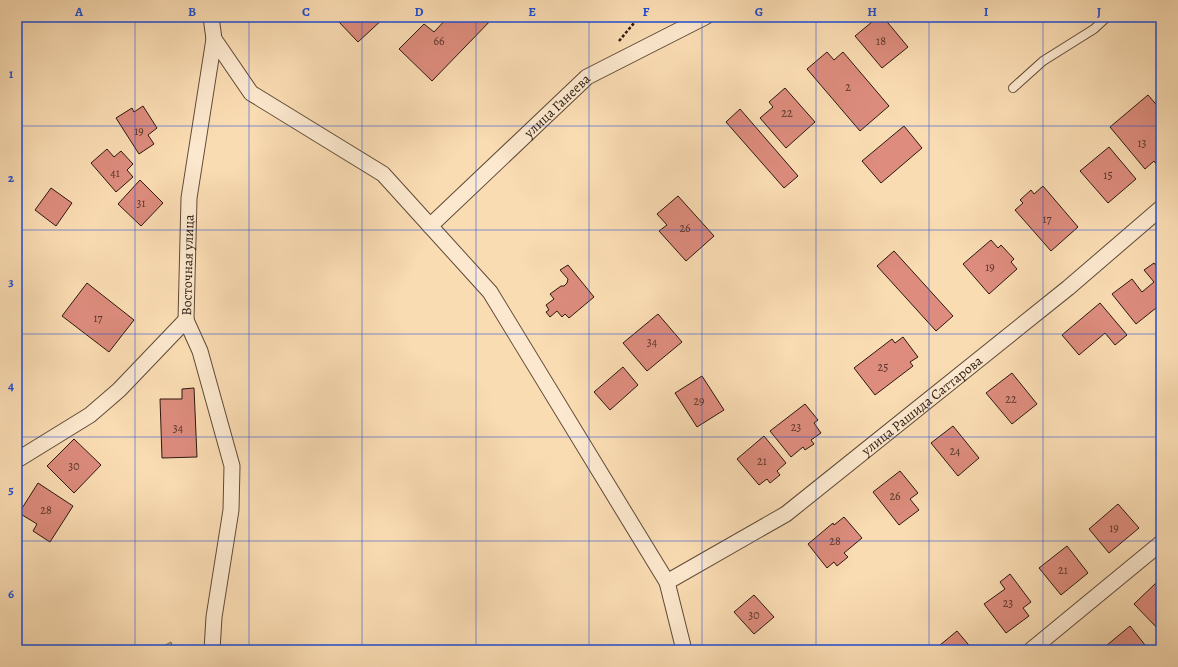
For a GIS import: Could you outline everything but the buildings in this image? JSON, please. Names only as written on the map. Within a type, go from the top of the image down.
[{"type":"street","points":[[211,17],[214,39],[251,94],[383,174],[490,292],[667,582],[684,650]]},
{"type":"street","name":"улица Ганеева","points":[[430,226],[586,77],[705,17]]},
{"type":"street","name":"Восточная улица","points":[[17,460],[90,415],[119,390],[186,320],[190,198],[214,39]]},
{"type":"street","name":"улица Рашида Саттарова","points":[[667,582],[786,514],[1068,288],[1161,208]]},
{"type":"street","points":[[186,320],[200,351],[232,466],[231,510],[214,617],[212,650]]},
{"type":"street","points":[[1031,650],[1161,544]]},
{"type":"lane","points":[[1013,88],[1043,61],[1094,29],[1107,17]]},
{"type":"green space","points":[[171,642],[173,650],[156,650]]}]
